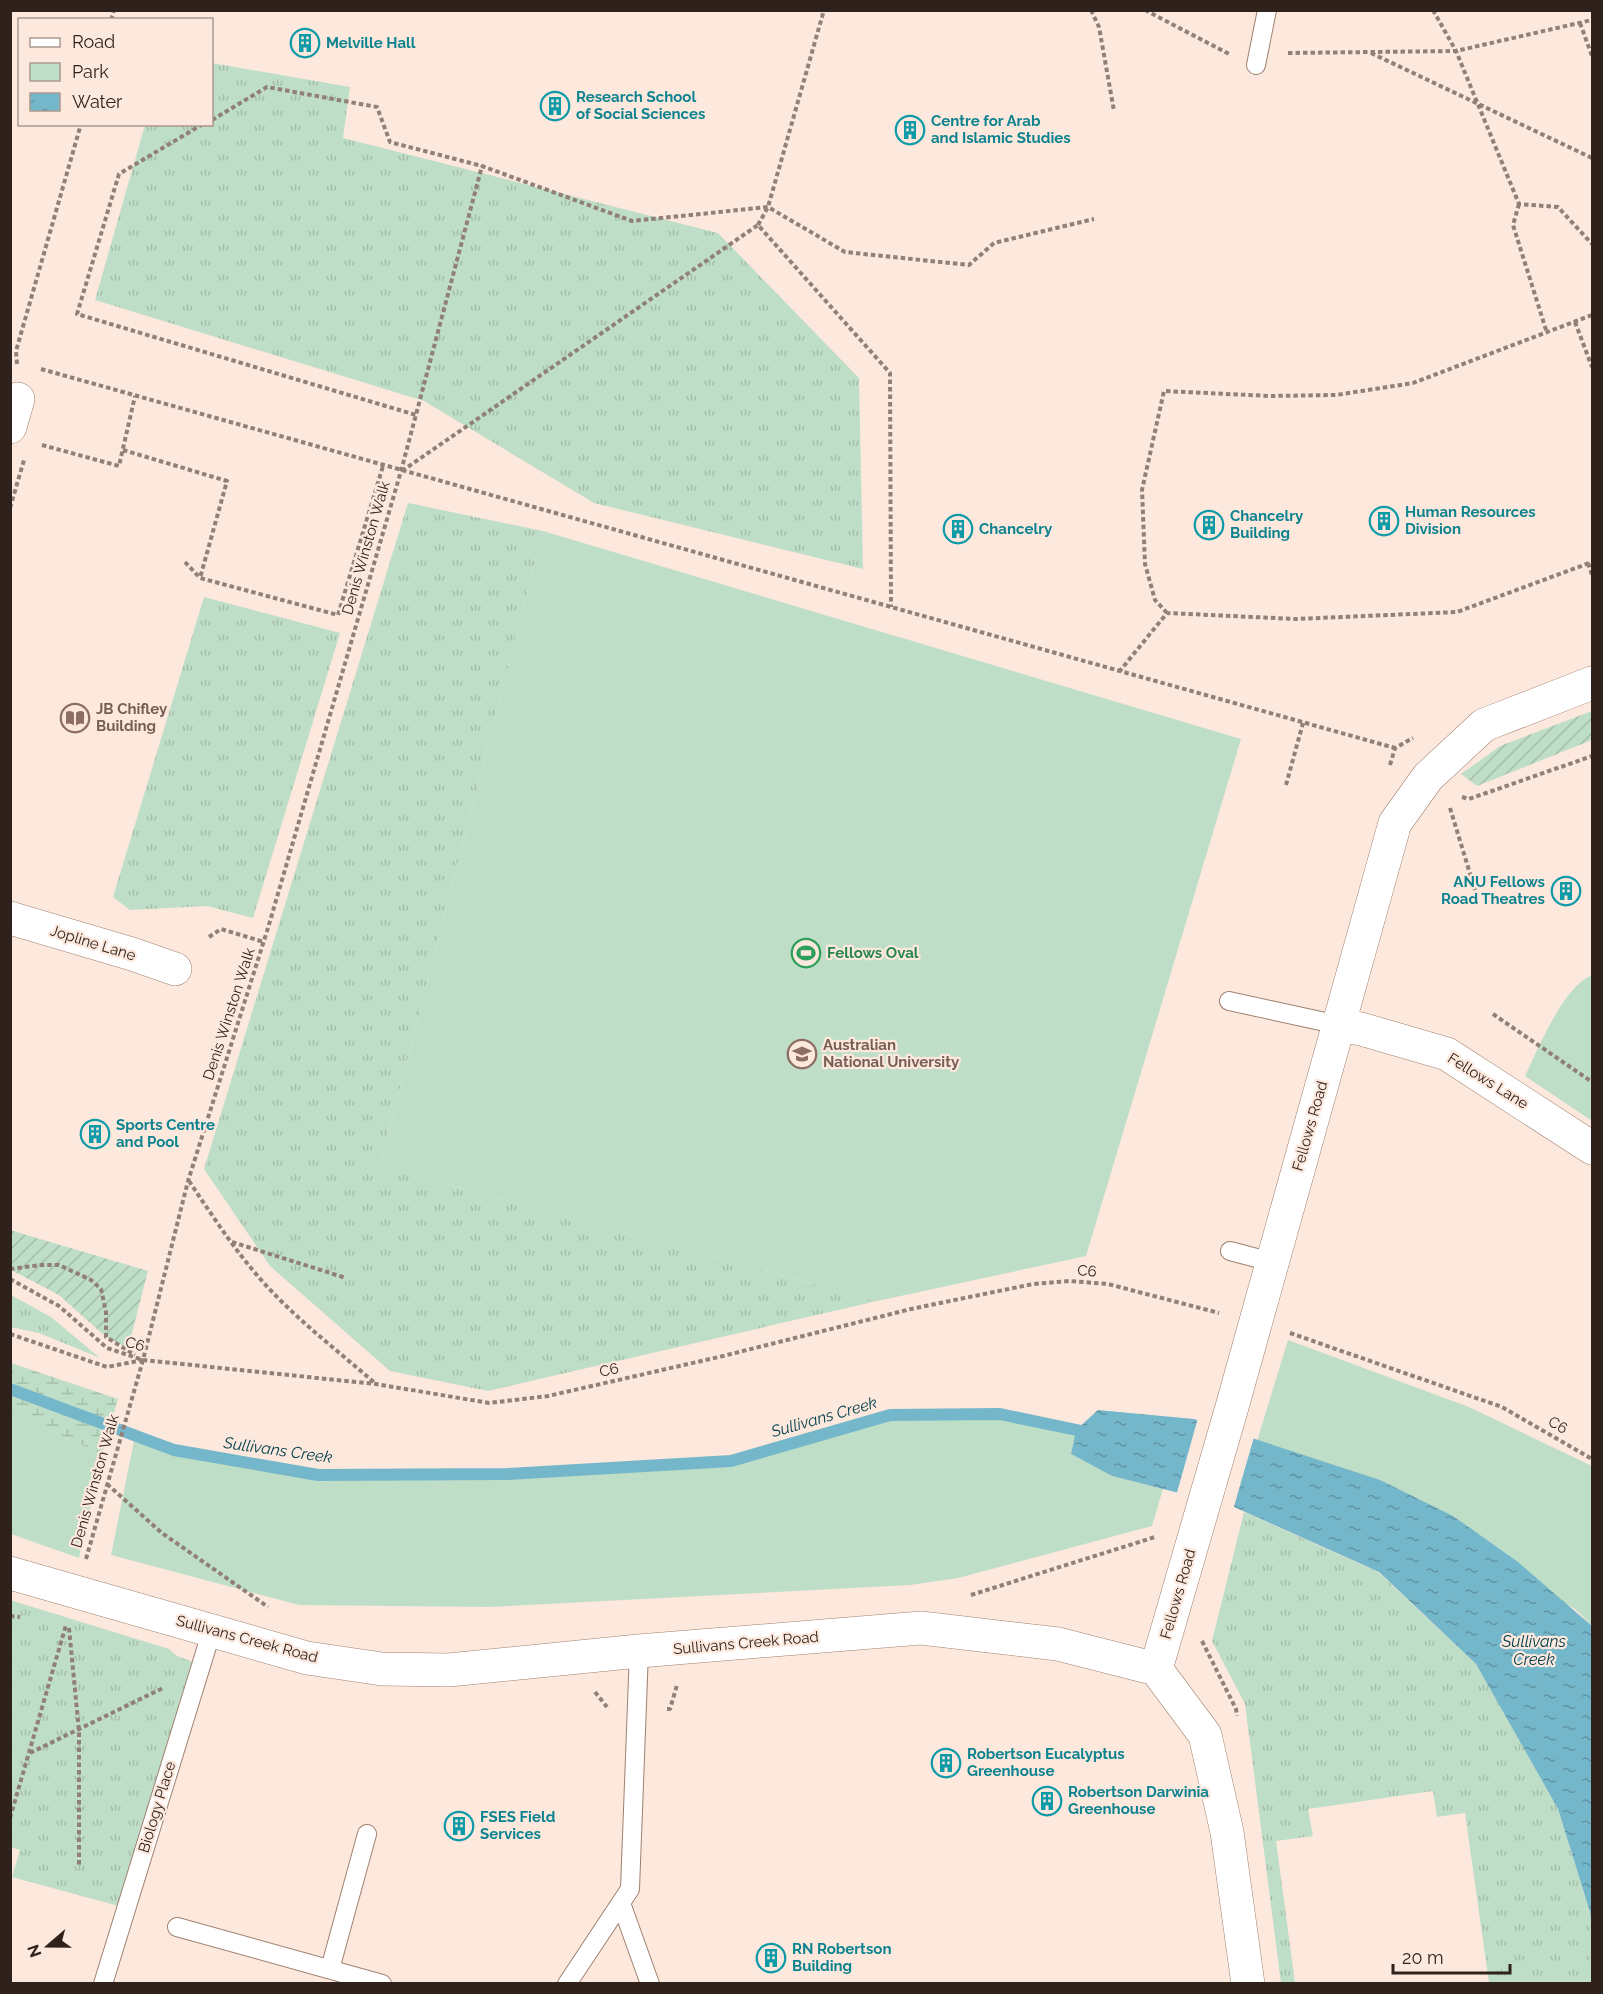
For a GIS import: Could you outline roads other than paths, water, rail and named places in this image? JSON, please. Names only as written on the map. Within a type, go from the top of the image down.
[{"type":"street","name":"Fellows Road","points":[[1156,1669],[1232,1407],[1395,823],[1428,777],[1484,725],[1593,683]]},
{"type":"street","name":"Jopline Lane","points":[[10,918],[175,969]]},
{"type":"street","name":"Fellows Lane","points":[[1339,1025],[1361,1029],[1447,1054],[1593,1148]]},
{"type":"street","name":"Sullivans Creek Road","points":[[10,1573],[307,1658],[382,1669],[449,1670],[639,1651],[921,1628],[1058,1644],[1156,1669]]},
{"type":"street","points":[[1156,1669],[1205,1735],[1227,1832],[1248,1983]]},
{"type":"lane","points":[[1258,59],[1267,10]]},
{"type":"lane","points":[[1229,1001],[1339,1025]]},
{"type":"lane","points":[[1230,1251],[1272,1262]]},
{"type":"lane","name":"Biology Place","points":[[103,1983],[212,1630]]},
{"type":"lane","points":[[567,1983],[630,1889],[639,1651]]},
{"type":"lane","points":[[330,1969],[367,1834]]},
{"type":"lane","points":[[621,1903],[650,1983]]},
{"type":"lane","points":[[177,1927],[382,1983]]},
{"type":"water","name":"Sullivans Creek","points":[[1098,1410],[1194,1419],[1380,1480],[1453,1516],[1518,1562],[1592,1626],[1592,1929],[1590,1912],[1558,1809],[1476,1664],[1379,1572],[1234,1507],[1112,1476],[1071,1454],[1076,1430]]},
{"type":"waterway","name":"Sullivans Creek","points":[[10,1389],[174,1450],[318,1475],[507,1474],[731,1461],[890,1415],[1000,1414],[1091,1433]]},
{"type":"place","name":"Melville Hall","points":[[305,43]]},
{"type":"place","name":"Research School of Social Sciences","points":[[555,106]]},
{"type":"place","name":"Centre for Arab and Islamic Studies","points":[[910,130]]},
{"type":"place","name":"Human Resources Division","points":[[1384,521]]},
{"type":"place","name":"Chancelry Building","points":[[1209,525]]},
{"type":"place","name":"Chancelry","points":[[958,529]]},
{"type":"place","name":"JB Chifley Building","points":[[75,718]]},
{"type":"place","name":"ANU Fellows Road Theatres","points":[[1566,891]]},
{"type":"place","name":"Fellows Oval","points":[[806,953]]},
{"type":"place","name":"Australian National University","points":[[802,1054]]},
{"type":"place","name":"Sports Centre and Pool","points":[[95,1134]]},
{"type":"place","name":"Robertson Eucalyptus Greenhouse","points":[[946,1763]]},
{"type":"place","name":"Robertson Darwinia Greenhouse","points":[[1047,1801]]},
{"type":"place","name":"FSES Field Services","points":[[459,1826]]},
{"type":"place","name":"RN Robertson Building","points":[[771,1958]]}]
